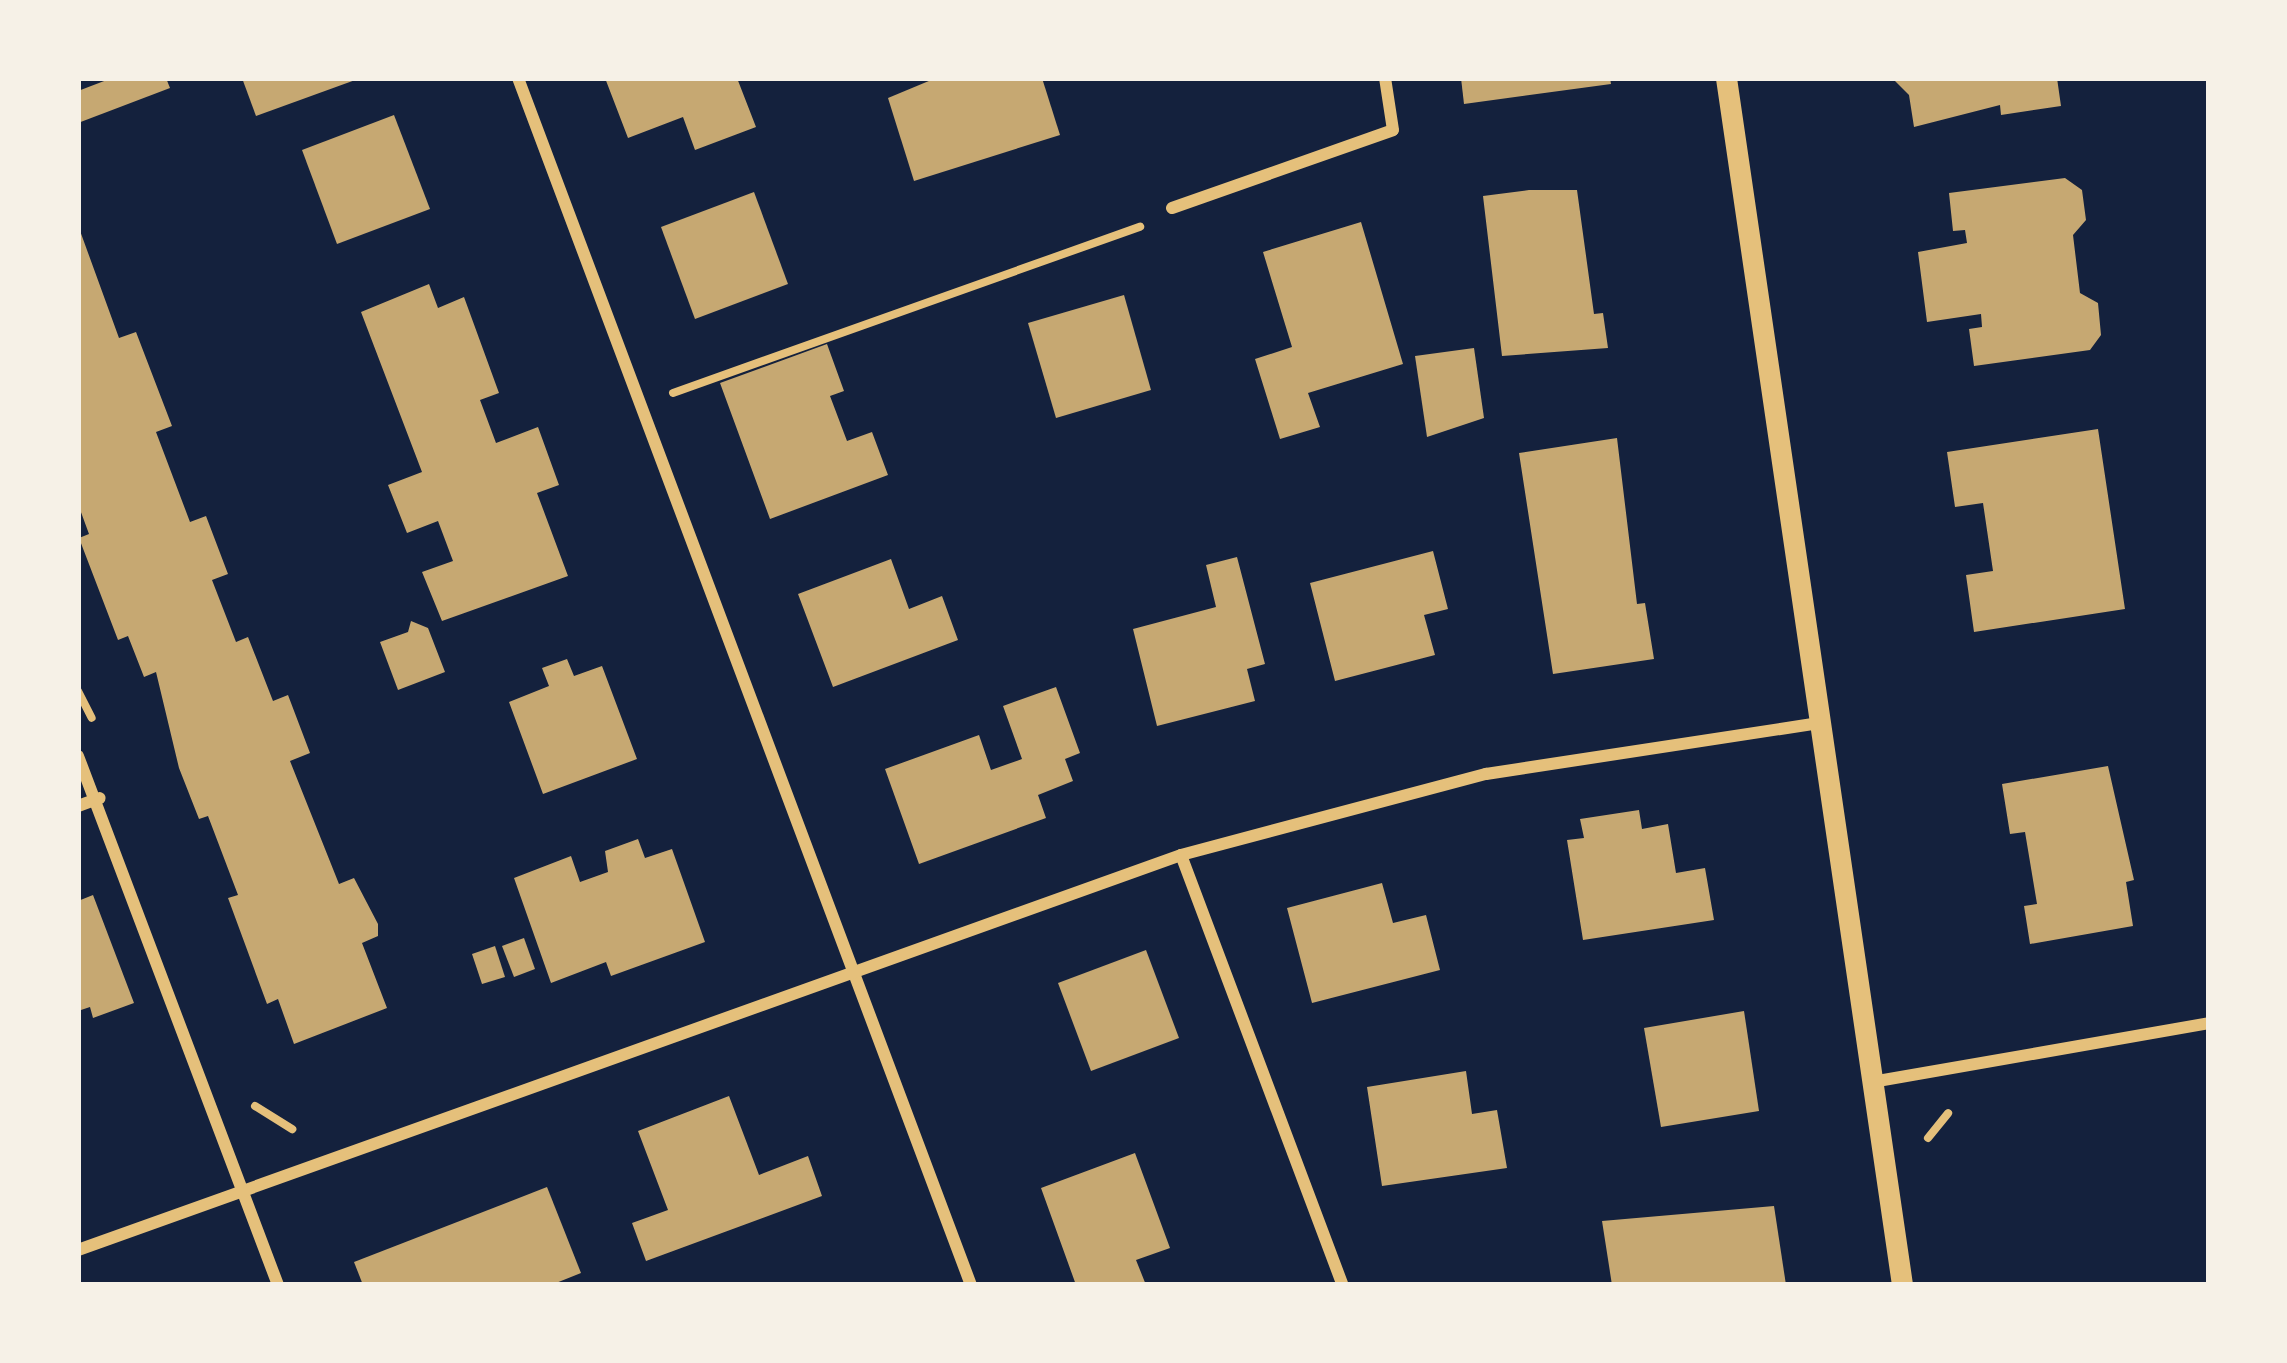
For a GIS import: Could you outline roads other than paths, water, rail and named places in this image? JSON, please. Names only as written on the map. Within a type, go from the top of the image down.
[{"type":"street","points":[[518,78],[971,1285]]},
{"type":"street","points":[[1172,208],[1393,130],[1385,78]]},
{"type":"street","points":[[1726,78],[1901,1285]]},
{"type":"street","points":[[78,1250],[850,968],[1181,856],[1486,774],[1819,723]]},
{"type":"street","points":[[78,756],[100,798],[278,1285]]},
{"type":"street","points":[[78,806],[100,798]]},
{"type":"street","points":[[1181,856],[1343,1285]]},
{"type":"street","points":[[1872,1082],[2209,1023]]}]
